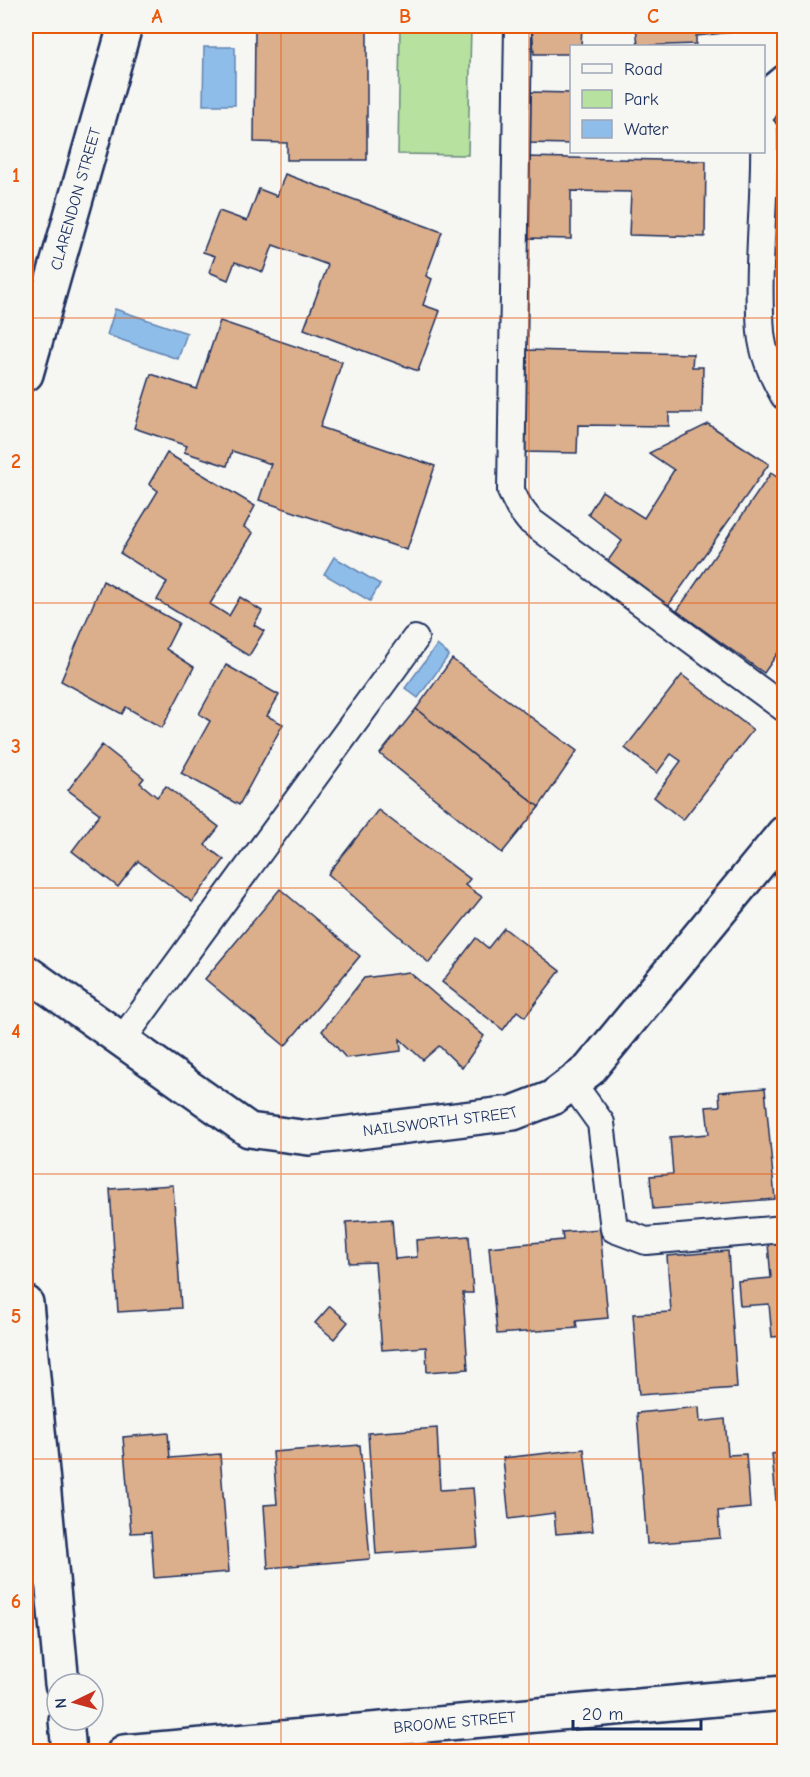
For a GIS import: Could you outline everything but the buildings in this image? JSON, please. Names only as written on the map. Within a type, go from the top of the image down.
[{"type":"street","name":"CLARENDON STREET","points":[[26,374],[125,26]]},
{"type":"street","name":"NAILSWORTH STREET","points":[[26,972],[249,1130],[309,1138],[513,1113],[552,1098],[589,1070],[784,833]]},
{"type":"street","points":[[26,1303],[61,1672]]},
{"type":"street","name":"BROOME STREET","points":[[124,1752],[784,1693]]},
{"type":"street","points":[[67,1732],[69,1752]]},
{"type":"lane","points":[[518,26],[511,491],[529,520],[784,708]]},
{"type":"lane","points":[[765,107],[772,88],[784,78]]},
{"type":"lane","points":[[765,153],[761,333],[771,374],[784,396]]},
{"type":"lane","points":[[122,1040],[415,639]]},
{"type":"lane","points":[[572,1083],[601,1123],[614,1229],[646,1241],[784,1229]]},
{"type":"green space","points":[[400,26],[471,26],[468,155],[398,154]]},
{"type":"water","points":[[204,47],[235,47],[235,105],[203,105]]},
{"type":"water","points":[[115,309],[187,333],[178,359],[107,335]]},
{"type":"water","points":[[334,557],[380,584],[370,601],[324,574]]},
{"type":"water","points":[[437,645],[449,655],[418,698],[405,688]]}]
